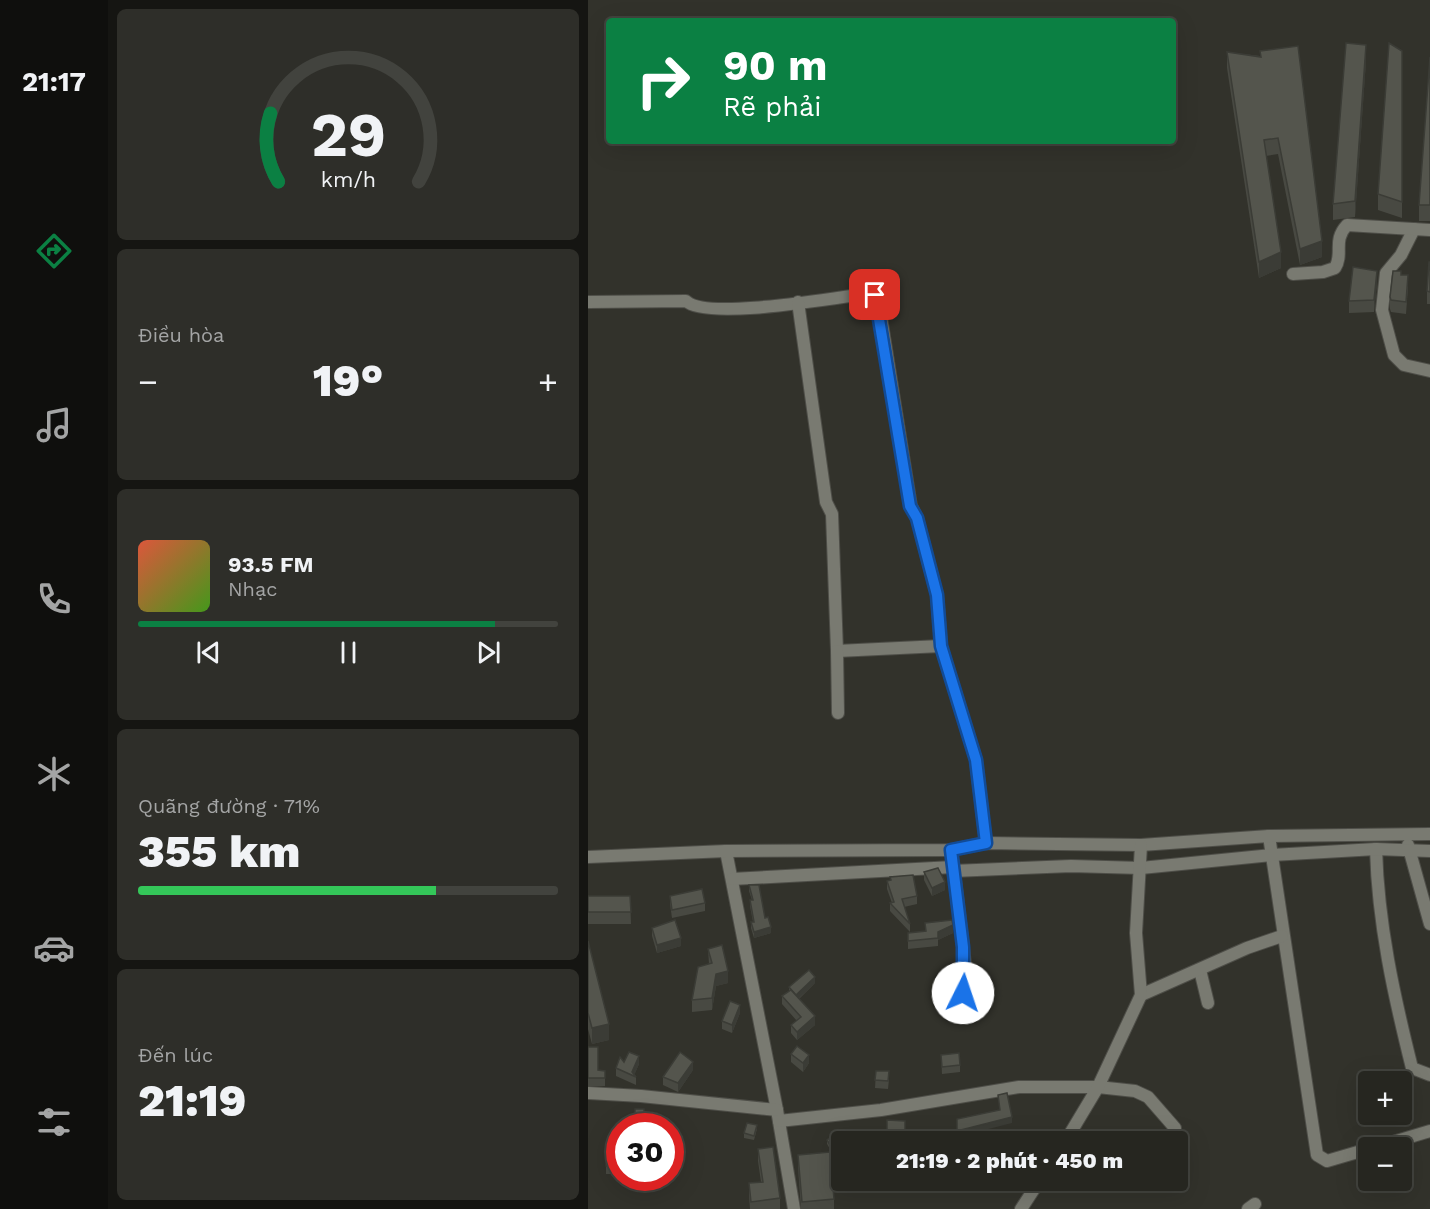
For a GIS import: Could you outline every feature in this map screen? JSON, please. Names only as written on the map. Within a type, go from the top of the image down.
[{"type":"street","points":[[1293,274],[1323,272],[1335,268],[1339,261],[1337,243],[1347,225],[1430,230]]},
{"type":"street","points":[[1414,229],[1401,255],[1386,273],[1382,310],[1394,355],[1404,365],[1430,371]]},
{"type":"street","points":[[588,302],[686,301],[692,307],[715,309],[871,293],[878,299],[910,506],[917,518],[937,595],[941,646],[976,760],[986,843]]},
{"type":"street","points":[[798,302],[826,502],[832,514],[838,713]]},
{"type":"street","points":[[837,651],[941,646]]},
{"type":"street","points":[[588,857],[726,851],[951,850],[986,843],[1141,845],[1269,836],[1430,834]]},
{"type":"street","points":[[1407,835],[1409,851],[1430,924]]},
{"type":"street","points":[[1269,836],[1282,936],[1317,1155],[1327,1161],[1358,1152]]},
{"type":"street","points":[[1072,1131],[1098,1087],[1141,995],[1136,933],[1141,845]]},
{"type":"street","points":[[1376,849],[1378,906],[1391,963],[1390,981],[1412,1068],[1430,1075]]},
{"type":"street","points":[[732,879],[853,870],[1071,866],[1141,868],[1272,855],[1376,849],[1430,851]]},
{"type":"street","points":[[951,850],[965,964],[961,1007]]},
{"type":"street","points":[[726,851],[794,1209]]},
{"type":"street","points":[[1141,995],[1247,948],[1282,936]]},
{"type":"street","points":[[1200,970],[1208,1003]]},
{"type":"street","points":[[588,1093],[641,1096],[778,1116],[881,1110],[1019,1087],[1098,1087],[1135,1091],[1148,1097],[1175,1128]]},
{"type":"street","points":[[1410,1137],[1430,1131]]},
{"type":"street","points":[[1021,1209],[1033,1191]]},
{"type":"building","points":[[1346,43],[1366,45],[1355,201],[1333,204]]},
{"type":"building","points":[[1389,43],[1402,51],[1402,202],[1378,194]]},
{"type":"building","points":[[1298,46],[1322,241],[1300,249],[1278,138],[1264,140],[1281,252],[1259,262],[1227,52],[1261,57],[1260,51]]},
{"type":"building","points":[[1430,57],[1430,205],[1419,205]]},
{"type":"building","points":[[1430,262],[1430,292],[1427,291]]},
{"type":"building","points":[[1353,267],[1377,271],[1374,300],[1349,301]]},
{"type":"building","points":[[1393,271],[1401,271],[1401,275],[1408,275],[1406,302],[1391,300]]},
{"type":"building","points":[[938,868],[945,882],[932,888],[924,872]]},
{"type":"building","points":[[913,875],[917,896],[902,899],[910,924],[890,903],[894,902],[887,881],[891,880],[890,877]]},
{"type":"building","points":[[749,885],[759,885],[765,918],[768,917],[771,927],[754,932],[750,900],[753,900]]},
{"type":"building","points":[[702,889],[705,903],[672,910],[670,896]]},
{"type":"building","points":[[588,896],[630,896],[631,912],[588,912]]},
{"type":"building","points":[[675,920],[681,938],[657,945],[652,928]]},
{"type":"building","points":[[952,920],[953,925],[938,932],[938,938],[908,941],[908,933],[926,931],[925,923]]},
{"type":"building","points":[[588,941],[609,1024],[592,1028],[588,1013]]},
{"type":"building","points":[[722,945],[728,971],[716,974],[712,998],[692,1000],[698,967],[712,963],[708,949]]},
{"type":"building","points":[[809,970],[815,977],[796,995],[789,987]]},
{"type":"building","points":[[791,990],[815,1016],[797,1032],[791,1025],[801,1017],[782,996]]},
{"type":"building","points":[[730,1001],[740,1005],[732,1025],[722,1021]]},
{"type":"building","points":[[797,1046],[809,1055],[803,1063],[791,1054]]},
{"type":"building","points":[[588,1047],[598,1047],[598,1070],[605,1071],[605,1078],[588,1078]]},
{"type":"building","points":[[629,1052],[639,1056],[632,1072],[636,1077],[616,1068],[620,1057],[624,1062]]},
{"type":"building","points":[[680,1052],[693,1062],[678,1083],[663,1077]]},
{"type":"building","points":[[959,1053],[960,1065],[942,1067],[941,1055]]},
{"type":"building","points":[[876,1071],[889,1071],[888,1081],[875,1080]]},
{"type":"building","points":[[1007,1093],[1012,1117],[957,1131],[957,1119],[1000,1110],[998,1095]]},
{"type":"building","points":[[635,1109],[644,1109],[644,1113],[635,1113]]},
{"type":"building","points":[[887,1120],[905,1121],[905,1131],[887,1131]]},
{"type":"building","points":[[747,1123],[757,1125],[754,1136],[744,1133]]},
{"type":"building","points":[[773,1147],[780,1198],[751,1202],[749,1183],[763,1182],[758,1149]]},
{"type":"building","points":[[830,1152],[831,1191],[833,1191],[834,1199],[802,1202],[798,1155]]},
{"type":"route","points":[[875,295],[878,299],[910,506],[917,518],[937,595],[941,646],[976,760],[986,843],[951,850],[965,964],[963,993]]}]
